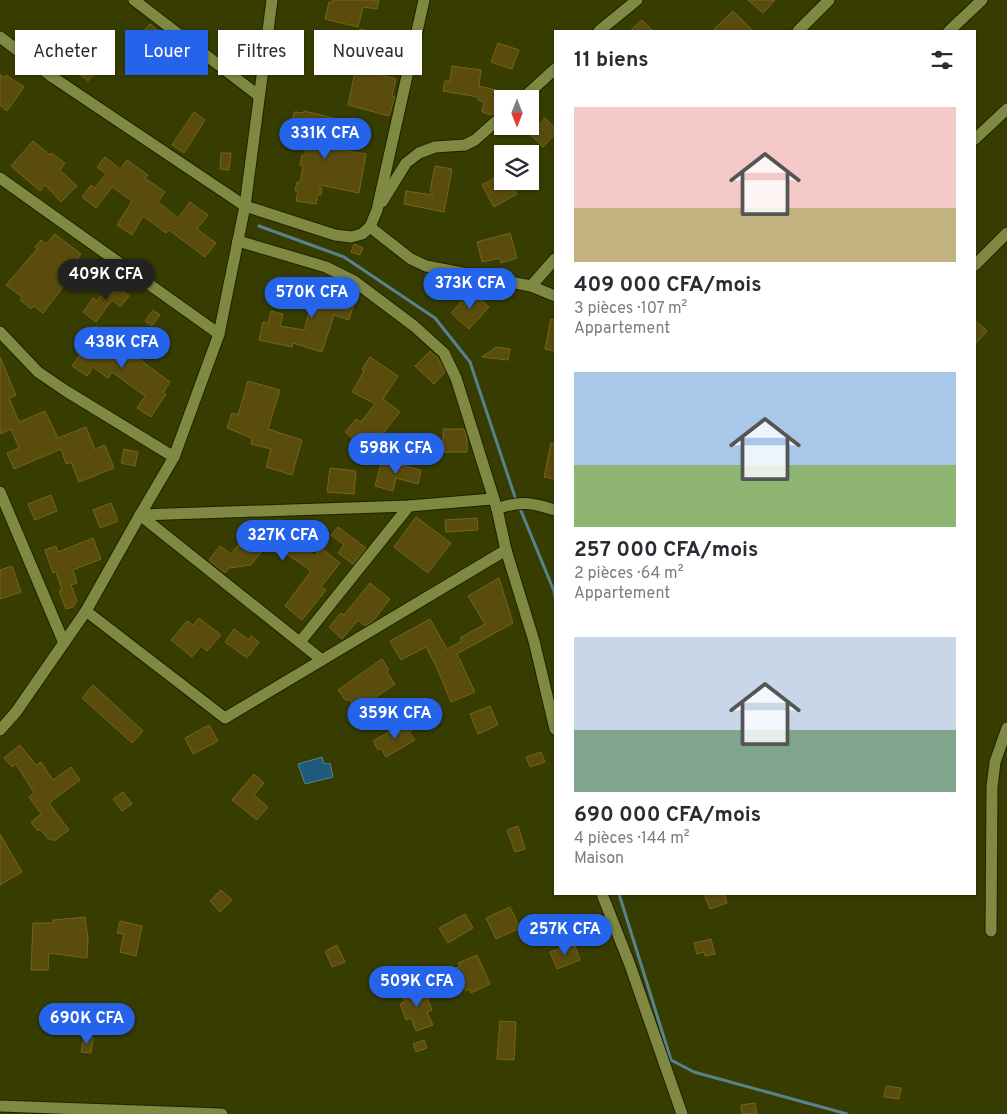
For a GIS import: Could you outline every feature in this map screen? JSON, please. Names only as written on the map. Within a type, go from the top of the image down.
[{"type":"street","points":[[134,0],[259,96]]},
{"type":"street","points":[[0,730],[16,712],[86,612],[174,457],[219,334],[245,206],[272,0]]},
{"type":"street","points":[[377,210],[424,0]]},
{"type":"street","points":[[599,30],[636,0]]},
{"type":"street","points":[[799,30],[829,0]]},
{"type":"street","points":[[950,30],[982,0]]},
{"type":"street","points":[[0,37],[54,78],[245,206],[334,235],[351,237],[362,234],[370,227],[377,210],[406,163],[419,153],[435,147],[465,145],[475,140],[494,123]]},
{"type":"street","points":[[532,90],[554,70]]},
{"type":"street","points":[[976,138],[1007,109]]},
{"type":"street","points":[[0,178],[219,334]]},
{"type":"street","points":[[370,227],[411,259],[426,266],[531,286],[554,296]]},
{"type":"street","points":[[976,264],[1007,234]]},
{"type":"street","points":[[238,241],[326,267],[354,281],[414,326],[444,353],[456,378],[498,505],[506,550],[534,641],[554,725]]},
{"type":"street","points":[[531,286],[554,260]]},
{"type":"street","points":[[0,332],[38,372],[174,457]]},
{"type":"street","points":[[0,492],[64,644]]},
{"type":"street","points":[[140,515],[530,503],[554,510]]},
{"type":"street","points":[[300,642],[409,506]]},
{"type":"street","points":[[140,515],[322,660]]},
{"type":"street","points":[[86,612],[225,718],[506,550]]},
{"type":"street","points":[[991,930],[992,787],[995,762],[1007,728]]},
{"type":"street","points":[[602,895],[630,965],[682,1114]]},
{"type":"street","points":[[0,1106],[222,1114]]},
{"type":"water","points":[[322,757],[324,764],[330,763],[333,777],[305,784],[298,764]]},
{"type":"building","points":[[333,0],[379,0],[377,9],[363,7],[358,27],[325,19],[329,2],[333,2]]},
{"type":"building","points":[[748,0],[775,0],[763,13]]},
{"type":"building","points":[[733,11],[752,30],[713,30]]},
{"type":"building","points":[[642,20],[652,30],[631,30]]},
{"type":"building","points":[[150,24],[157,30],[145,30]]},
{"type":"building","points":[[498,43],[519,50],[512,69],[491,62]]},
{"type":"building","points":[[452,66],[481,70],[479,86],[495,90],[494,113],[492,115],[482,112],[484,102],[478,100],[478,97],[443,91],[445,81],[450,81]]},
{"type":"building","points":[[0,74],[4,78],[6,75],[24,87],[7,111],[0,105]]},
{"type":"building","points":[[80,75],[93,75],[88,81]]},
{"type":"building","points":[[354,75],[384,75],[396,79],[392,96],[395,97],[389,116],[348,105]]},
{"type":"building","points":[[304,111],[337,119],[330,148],[366,154],[359,193],[320,185],[319,187],[322,188],[321,195],[318,194],[316,204],[296,201],[298,191],[295,191],[297,182],[300,183],[303,166],[300,165],[302,155],[305,155],[309,134],[298,132],[299,128],[291,127],[294,112],[303,113]]},
{"type":"building","points":[[194,112],[205,120],[184,153],[172,145]]},
{"type":"building","points":[[545,118],[554,127],[554,135],[543,147],[531,135],[539,135],[539,124]]},
{"type":"building","points":[[33,141],[50,155],[51,153],[65,163],[60,170],[77,186],[61,202],[45,185],[40,191],[11,166]]},
{"type":"building","points":[[221,153],[231,153],[229,170],[220,169]]},
{"type":"building","points":[[105,157],[120,169],[127,160],[148,175],[145,178],[165,192],[158,202],[178,218],[190,202],[208,215],[197,229],[216,243],[205,257],[169,230],[166,233],[143,216],[132,235],[117,225],[132,201],[112,187],[96,208],[82,197],[91,185],[95,188],[106,174],[97,167]]},
{"type":"building","points":[[435,166],[452,169],[444,212],[404,204],[406,191],[433,195],[430,191]]},
{"type":"building","points":[[494,178],[494,190],[515,190],[517,194],[494,207],[482,185]]},
{"type":"building","points":[[510,233],[517,258],[501,263],[500,258],[482,262],[477,242]]},
{"type":"building","points":[[55,234],[81,254],[72,265],[77,269],[43,313],[34,306],[31,309],[20,300],[22,297],[6,285],[37,249],[35,247],[41,240],[46,244]]},
{"type":"building","points":[[354,244],[363,248],[360,255],[351,252]]},
{"type":"building","points":[[112,281],[129,296],[120,307],[112,300],[96,322],[83,312],[93,298],[97,301]]},
{"type":"building","points":[[318,281],[357,292],[349,320],[334,315],[322,352],[293,343],[292,347],[259,340],[263,322],[268,323],[271,311],[283,314],[280,326],[304,330]]},
{"type":"building","points":[[471,291],[489,307],[469,329],[451,313]]},
{"type":"building","points":[[153,310],[160,315],[152,326],[145,321]]},
{"type":"building","points":[[551,319],[554,320],[554,351],[545,349]]},
{"type":"building","points":[[976,321],[987,331],[976,343]]},
{"type":"building","points":[[96,326],[115,340],[111,344],[132,360],[135,356],[170,382],[163,393],[166,394],[151,417],[137,408],[145,396],[112,372],[108,378],[93,367],[87,376],[72,366],[84,349],[81,347]]},
{"type":"building","points":[[496,347],[510,349],[508,360],[482,357]]},
{"type":"building","points":[[430,351],[438,358],[445,372],[434,384],[415,366]]},
{"type":"building","points":[[0,357],[16,395],[9,398],[19,422],[45,411],[58,438],[86,427],[95,449],[105,445],[114,468],[79,482],[71,462],[66,464],[61,449],[14,469],[7,453],[19,448],[11,429],[0,434]]},
{"type":"building","points":[[370,357],[398,376],[383,399],[400,412],[369,451],[345,432],[356,419],[361,422],[375,404],[352,392],[364,371],[362,369]]},
{"type":"building","points":[[248,381],[280,390],[268,429],[302,440],[292,475],[266,467],[271,449],[251,444],[252,438],[227,428],[232,413],[238,415]]},
{"type":"building","points":[[443,429],[464,429],[467,439],[467,452],[443,452]]},
{"type":"building","points":[[551,443],[554,443],[554,479],[544,477]]},
{"type":"building","points":[[124,449],[138,452],[135,466],[121,463]]},
{"type":"building","points":[[382,460],[421,470],[418,484],[396,478],[393,491],[375,486]]},
{"type":"building","points":[[330,468],[356,471],[354,494],[327,492]]},
{"type":"building","points":[[51,495],[57,511],[35,520],[28,504]]},
{"type":"building","points":[[111,503],[118,521],[100,528],[93,510]]},
{"type":"building","points":[[416,517],[451,543],[428,573],[394,547]]},
{"type":"building","points":[[477,518],[478,530],[446,532],[445,520]]},
{"type":"building","points":[[278,520],[289,521],[294,524],[290,530],[302,539],[298,544],[315,556],[321,548],[340,563],[321,587],[326,590],[302,620],[285,606],[311,571],[287,554],[283,558],[267,545],[251,565],[229,568],[225,573],[209,560],[220,546],[231,554],[250,531],[271,529]]},
{"type":"building","points":[[338,527],[366,548],[353,564],[338,553],[344,545],[331,535]]},
{"type":"building","points":[[93,538],[101,559],[73,570],[77,583],[71,585],[77,601],[73,607],[66,609],[59,591],[62,590],[56,572],[53,573],[45,550],[56,546],[58,552]]},
{"type":"building","points":[[12,566],[21,592],[0,599],[0,570]]},
{"type":"building","points":[[499,578],[513,623],[457,654],[475,692],[451,702],[426,647],[401,660],[390,641],[430,619],[447,649],[462,641],[460,638],[485,624],[468,596]]},
{"type":"building","points":[[370,583],[390,599],[373,621],[365,626],[358,620],[342,639],[329,627],[341,613],[344,615]]},
{"type":"building","points":[[199,618],[221,635],[207,651],[201,646],[192,657],[171,640],[187,621],[193,625]]},
{"type":"building","points":[[234,629],[249,640],[251,636],[259,642],[247,658],[225,642]]},
{"type":"building","points":[[382,659],[389,670],[387,672],[395,684],[357,710],[349,699],[346,701],[338,690]]},
{"type":"building","points":[[93,685],[143,731],[132,743],[82,698]]},
{"type":"building","points":[[490,706],[498,725],[478,734],[470,714]]},
{"type":"building","points":[[407,722],[412,730],[409,732],[415,740],[386,757],[381,748],[378,750],[373,741]]},
{"type":"building","points":[[209,725],[218,741],[193,754],[185,738]]},
{"type":"building","points":[[20,745],[36,765],[41,762],[53,780],[71,767],[80,780],[49,803],[69,830],[54,841],[52,838],[49,840],[40,829],[38,831],[31,822],[41,814],[29,797],[34,793],[16,764],[12,767],[4,758]]},
{"type":"building","points":[[541,752],[545,762],[530,767],[526,757]]},
{"type":"building","points":[[254,774],[264,783],[254,795],[268,807],[257,820],[232,800]]},
{"type":"building","points":[[123,792],[132,804],[122,811],[113,799]]},
{"type":"building","points":[[518,826],[525,849],[515,852],[507,830]]},
{"type":"building","points":[[0,834],[22,872],[0,885]]},
{"type":"building","points":[[221,890],[232,900],[220,912],[210,901]]},
{"type":"building","points":[[704,895],[724,895],[727,903],[710,909]]},
{"type":"building","points":[[510,907],[520,928],[496,939],[486,918]]},
{"type":"building","points":[[465,914],[473,928],[448,943],[439,928]]},
{"type":"building","points":[[85,917],[88,939],[87,958],[49,953],[48,970],[31,970],[33,923],[53,923],[53,920]]},
{"type":"building","points":[[120,921],[142,926],[136,956],[120,952],[124,934],[117,933]]},
{"type":"building","points":[[711,939],[715,954],[705,956],[704,952],[697,954],[694,943]]},
{"type":"building","points":[[574,943],[580,960],[557,969],[550,952]]},
{"type":"building","points":[[337,945],[345,962],[332,967],[325,951]]},
{"type":"building","points":[[477,955],[490,984],[471,993],[470,989],[466,991],[456,968],[460,966],[458,963]]},
{"type":"building","points":[[417,986],[421,996],[426,994],[432,1010],[427,1012],[433,1025],[416,1031],[411,1018],[406,1020],[400,1004],[405,1002],[401,992]]},
{"type":"building","points":[[500,1021],[516,1022],[514,1060],[497,1059]]},
{"type":"building","points":[[84,1037],[93,1038],[91,1053],[81,1052]]},
{"type":"building","points":[[424,1040],[427,1048],[416,1052],[413,1044]]},
{"type":"building","points":[[886,1086],[901,1088],[899,1099],[884,1097]]},
{"type":"building","points":[[755,1103],[757,1114],[742,1114],[741,1105]]},
{"type":"waterway","points":[[259,226],[344,257],[435,318],[470,362],[516,500]]},
{"type":"waterway","points":[[519,506],[554,591]]},
{"type":"waterway","points":[[619,895],[671,1060],[694,1072],[847,1114]]}]
